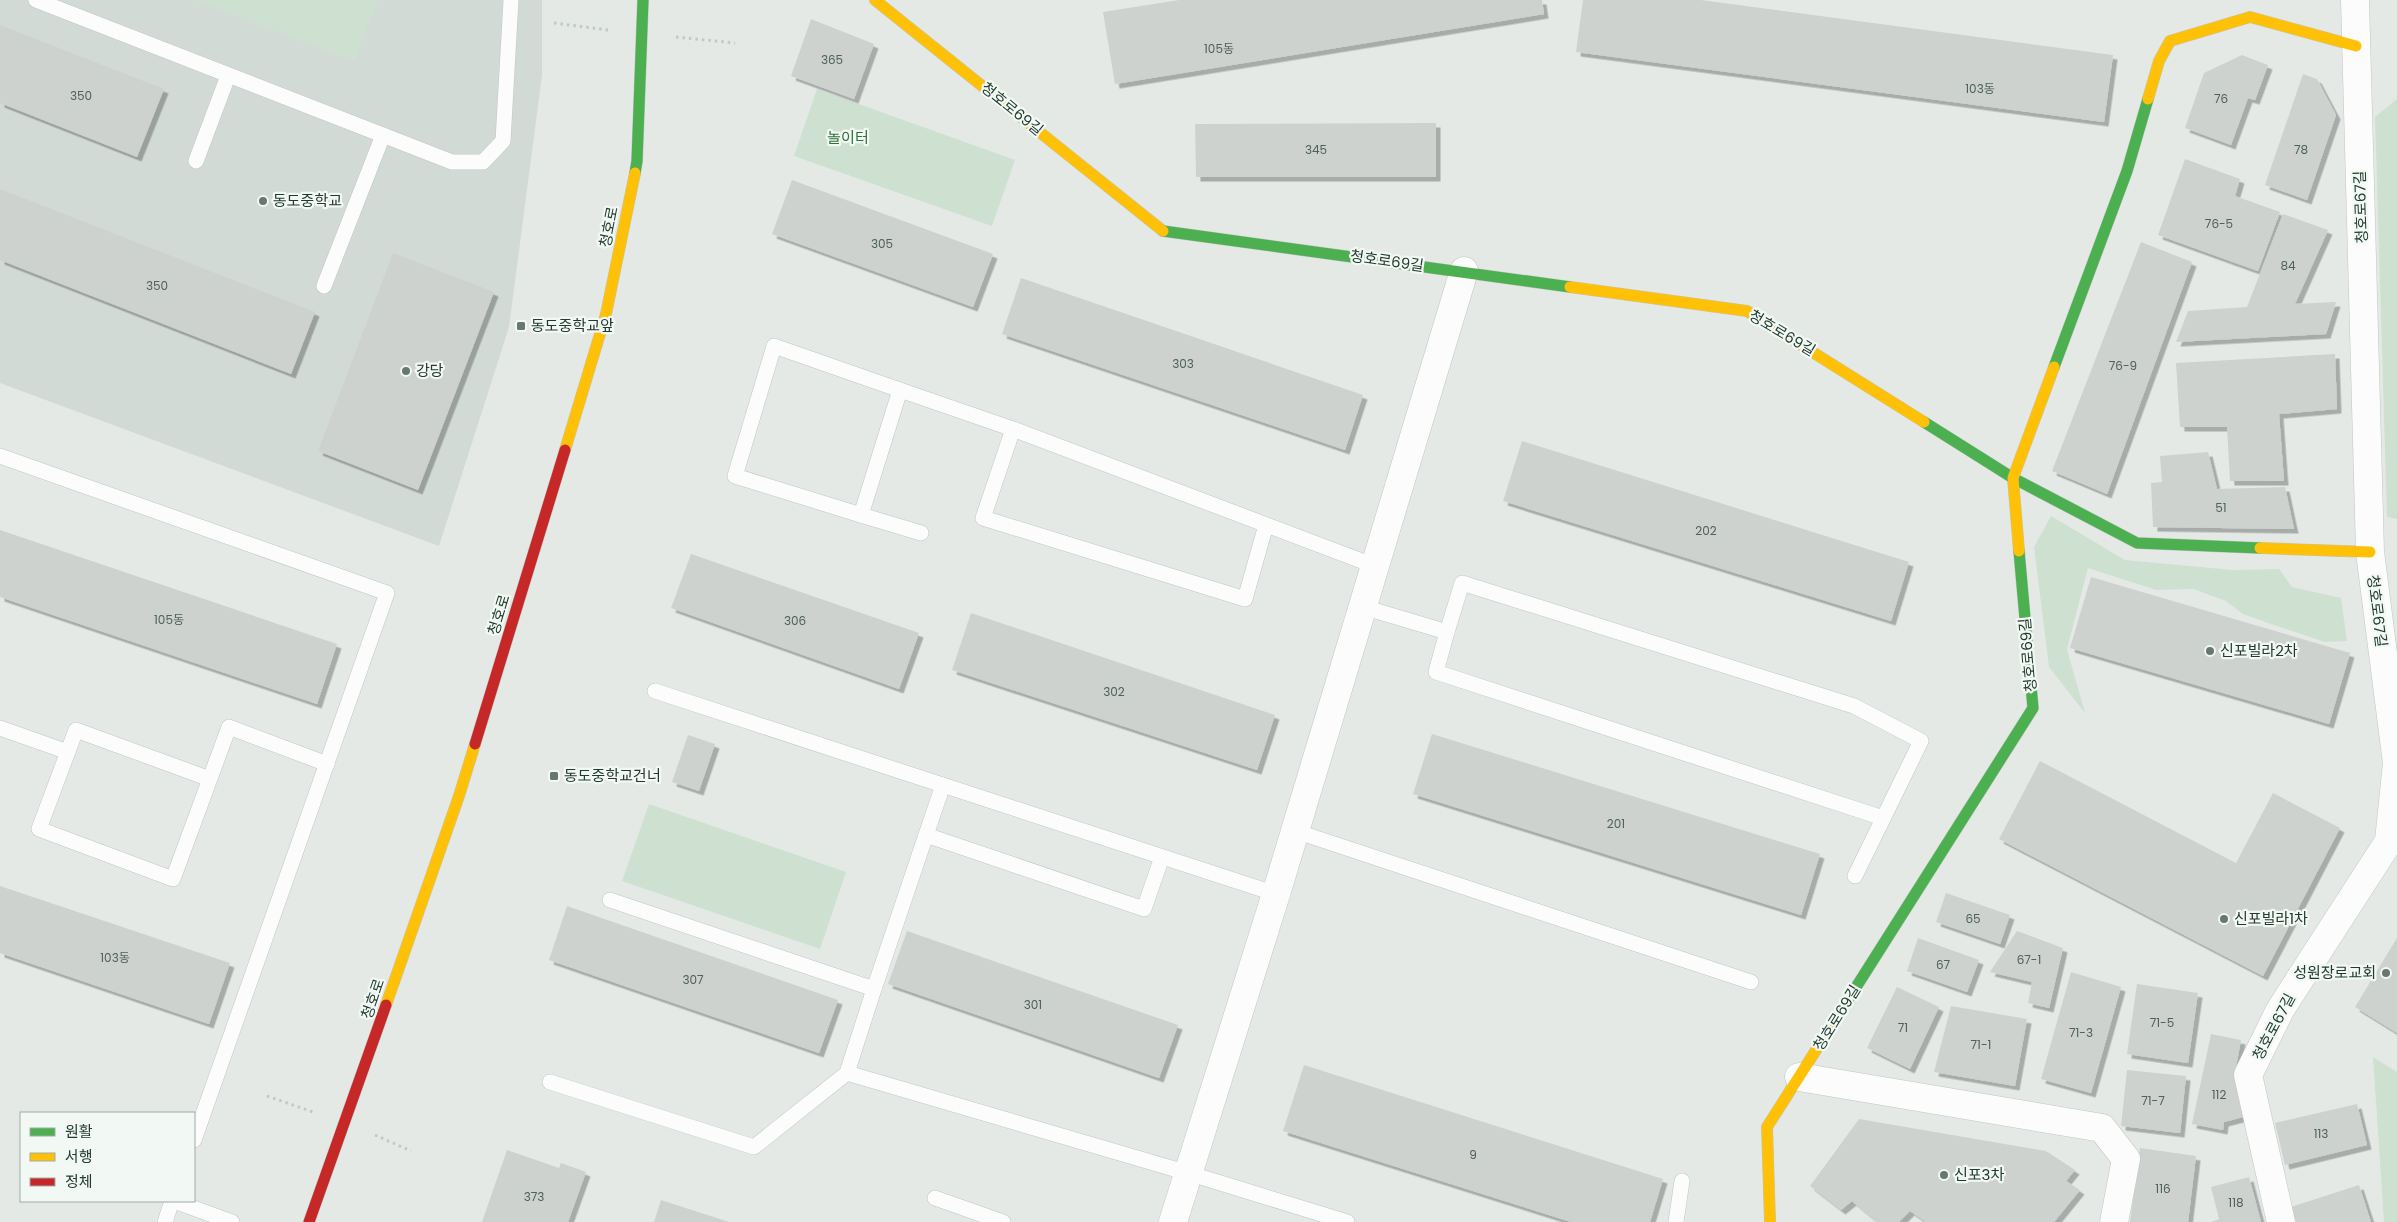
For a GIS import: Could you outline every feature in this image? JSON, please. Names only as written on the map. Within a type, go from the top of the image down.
[{"type":"street","name":"청호로","points":[[309,1222],[459,796],[606,314],[637,161],[643,0]]},
{"type":"street","name":"청호로69길","points":[[875,0],[1163,231],[1747,311],[2013,478],[2033,708],[1767,1127],[1770,1222]]},
{"type":"street","name":"청호로67길","points":[[2281,1222],[2248,1075],[2280,1010],[2389,841],[2397,763],[2370,552],[2355,0]]},
{"type":"street","points":[[2356,46],[2250,17],[2170,41],[2159,61],[2127,171],[2013,478],[2137,543],[2370,552]]},
{"type":"street","points":[[1173,1222],[1276,894],[1464,271]]},
{"type":"street","points":[[1799,1077],[2102,1128],[2126,1159],[2114,1222]]},
{"type":"lane","points":[[36,0],[452,162],[483,162],[503,140],[511,0]]},
{"type":"lane","points":[[196,161],[228,76]]},
{"type":"lane","points":[[324,286],[383,135]]},
{"type":"lane","points":[[921,533],[735,476],[774,346],[1013,429],[1375,566]]},
{"type":"lane","points":[[861,515],[900,390]]},
{"type":"lane","points":[[1013,429],[984,518],[1245,599],[1266,526]]},
{"type":"lane","points":[[0,456],[387,593],[195,1137]]},
{"type":"lane","points":[[1855,876],[1921,741],[1854,706],[1462,583],[1436,672],[1883,818]]},
{"type":"lane","points":[[1363,607],[1447,632]]},
{"type":"lane","points":[[655,691],[1276,894]]},
{"type":"lane","points":[[0,728],[68,752]]},
{"type":"lane","points":[[210,779],[76,730],[39,829],[173,879],[229,728],[327,764]]},
{"type":"lane","points":[[550,1082],[754,1147],[847,1073],[943,785]]},
{"type":"lane","points":[[1295,831],[1751,982]]},
{"type":"lane","points":[[926,835],[1144,909],[1162,857]]},
{"type":"lane","points":[[610,900],[874,989]]},
{"type":"lane","points":[[847,1073],[1188,1173],[1346,1222]]},
{"type":"lane","points":[[1676,1222],[1682,1181]]},
{"type":"lane","points":[[934,1198],[1002,1222]]},
{"type":"lane","points":[[165,1222],[173,1202]]},
{"type":"lane","points":[[176,1202],[232,1222]]},
{"type":"shaded area","name":"동도중학교","points":[[0,0],[542,0],[542,75],[509,327],[439,546],[0,383]]},
{"type":"green space","points":[[195,0],[378,0],[354,61]]},
{"type":"green space","name":"놀이터","points":[[817,89],[1015,160],[992,226],[794,156]]},
{"type":"green space","points":[[2397,99],[2397,519],[2387,517],[2375,117]]},
{"type":"green space","points":[[2051,516],[2125,560],[2233,570],[2279,569],[2292,587],[2341,598],[2347,641],[2325,642],[2268,623],[2243,614],[2226,601],[2193,589],[2156,590],[2088,568],[2067,649],[2085,713],[2049,667],[2034,547]]},
{"type":"green space","points":[[649,804],[846,872],[820,949],[622,881]]},
{"type":"green space","points":[[2373,1057],[2397,1072],[2397,1222],[2384,1222]]},
{"type":"building","points":[[1179,0],[1542,0],[1544,14],[1115,84],[1103,12]]},
{"type":"building","points":[[1583,0],[1701,0],[2113,55],[2104,122],[1576,52]]},
{"type":"building","points":[[811,19],[874,44],[854,99],[791,76]]},
{"type":"building","points":[[0,25],[164,89],[137,157],[0,103]]},
{"type":"building","points":[[2242,55],[2268,65],[2255,100],[2248,98],[2231,145],[2185,128],[2204,73]]},
{"type":"building","points":[[2303,74],[2317,79],[2336,115],[2307,200],[2265,185]]},
{"type":"building","points":[[1436,123],[1436,177],[1196,177],[1195,124]]},
{"type":"building","points":[[2185,159],[2240,179],[2235,196],[2280,212],[2258,271],[2158,235]]},
{"type":"building","points":[[792,180],[993,254],[973,307],[772,234]]},
{"type":"building","points":[[0,189],[315,312],[291,374],[0,260]]},
{"type":"building","points":[[2283,214],[2328,230],[2295,304],[2336,302],[2326,334],[2176,342],[2188,311],[2247,307]]},
{"type":"building","points":[[2141,242],[2192,262],[2107,494],[2052,471]]},
{"type":"building","name":"강당","points":[[393,253],[494,292],[418,490],[318,451]]},
{"type":"building","points":[[1021,278],[1363,395],[1345,450],[1002,334]]},
{"type":"building","points":[[2335,354],[2337,409],[2279,414],[2284,481],[2230,481],[2227,427],[2180,427],[2176,363]]},
{"type":"building","points":[[1522,441],[1909,562],[1891,621],[1503,501]]},
{"type":"building","points":[[2208,452],[2217,489],[2285,487],[2294,529],[2153,527],[2151,483],[2162,482],[2160,456]]},
{"type":"building","points":[[0,530],[337,644],[317,704],[0,597]]},
{"type":"building","points":[[691,554],[919,633],[899,689],[671,608]]},
{"type":"building","name":"신포빌라2차","points":[[2091,577],[2350,653],[2329,724],[2070,648]]},
{"type":"building","points":[[971,613],[1275,715],[1257,770],[952,670]]},
{"type":"building","points":[[1432,734],[1820,854],[1801,915],[1413,794]]},
{"type":"building","points":[[688,735],[715,744],[699,791],[672,782]]},
{"type":"building","name":"신포빌라1차","points":[[2040,761],[2236,863],[2273,793],[2340,828],[2263,976],[1999,839]]},
{"type":"building","points":[[0,886],[230,963],[209,1024],[0,953]]},
{"type":"building","points":[[1946,893],[2010,915],[2000,944],[1936,922]]},
{"type":"building","points":[[567,906],[838,1000],[819,1053],[549,960]]},
{"type":"building","points":[[907,931],[1178,1025],[1159,1078],[888,984]]},
{"type":"building","points":[[2017,931],[2063,948],[2049,1008],[2028,1003],[2032,982],[1990,972]]},
{"type":"building","points":[[1918,938],[1979,960],[1967,992],[1907,971]]},
{"type":"building","name":"성원장로교회","points":[[2397,938],[2397,1033],[2355,1007]]},
{"type":"building","points":[[2071,972],[2121,987],[2091,1093],[2041,1079]]},
{"type":"building","points":[[2137,984],[2198,993],[2188,1063],[2127,1054]]},
{"type":"building","points":[[1897,987],[1939,1007],[1910,1069],[1867,1048]]},
{"type":"building","points":[[1951,1006],[2027,1019],[2015,1086],[1934,1072]]},
{"type":"building","points":[[2211,1034],[2241,1040],[2235,1072],[2243,1117],[2224,1122],[2223,1130],[2192,1124]]},
{"type":"building","points":[[1304,1065],[1663,1179],[1650,1222],[1571,1222],[1283,1131]]},
{"type":"building","points":[[2127,1070],[2186,1076],[2180,1133],[2121,1126]]},
{"type":"building","points":[[2357,1104],[2367,1145],[2285,1165],[2275,1123]]},
{"type":"building","name":"신포3차","points":[[1859,1119],[2046,1151],[2075,1170],[2066,1181],[2080,1190],[2054,1222],[1926,1222],[1910,1211],[1899,1222],[1877,1222],[1852,1201],[1841,1210],[1810,1186]]},
{"type":"building","points":[[2140,1148],[2196,1156],[2188,1222],[2130,1222]]},
{"type":"building","points":[[507,1150],[559,1168],[561,1163],[586,1172],[568,1222],[482,1222]]},
{"type":"building","points":[[2249,1177],[2261,1222],[2211,1222],[2219,1219],[2211,1187]]},
{"type":"building","points":[[2359,1185],[2371,1222],[2296,1222],[2291,1207]]},
{"type":"building","points":[[661,1200],[729,1222],[654,1222]]},
{"type":"traffic: fast","points":[[635,173],[643,0]]},
{"type":"traffic: fast","points":[[2054,367],[2127,171],[2148,99]]},
{"type":"traffic: fast","points":[[1163,231],[1570,287]]},
{"type":"traffic: fast","points":[[1924,422],[2013,478],[2137,543],[2260,548]]},
{"type":"traffic: fast","points":[[1846,1003],[2033,708],[2019,551]]},
{"type":"traffic: slow","points":[[875,0],[1163,231]]},
{"type":"traffic: slow","points":[[2148,99],[2159,61],[2170,41],[2250,17],[2356,46]]},
{"type":"traffic: slow","points":[[565,450],[606,314],[635,173]]},
{"type":"traffic: slow","points":[[1570,287],[1747,311],[1924,422]]},
{"type":"traffic: slow","points":[[2019,551],[2013,478],[2054,367]]},
{"type":"traffic: slow","points":[[2260,548],[2370,552]]},
{"type":"traffic: slow","points":[[386,1005],[459,796],[475,744]]},
{"type":"traffic: slow","points":[[1770,1222],[1767,1127],[1846,1003]]},
{"type":"traffic: jam","points":[[475,744],[565,450]]},
{"type":"traffic: jam","points":[[309,1222],[386,1005]]},
{"type":"place","name":"동도중학교","points":[[263,201]]},
{"type":"place","name":"동도중학교앞","points":[[521,326]]},
{"type":"place","name":"강당","points":[[406,371]]},
{"type":"place","name":"신포빌라2차","points":[[2210,651]]},
{"type":"place","name":"동도중학교건너","points":[[554,776]]},
{"type":"place","name":"신포빌라1차","points":[[2224,919]]},
{"type":"place","name":"성원장로교회","points":[[2386,973]]},
{"type":"place","name":"신포3차","points":[[1944,1175]]}]
